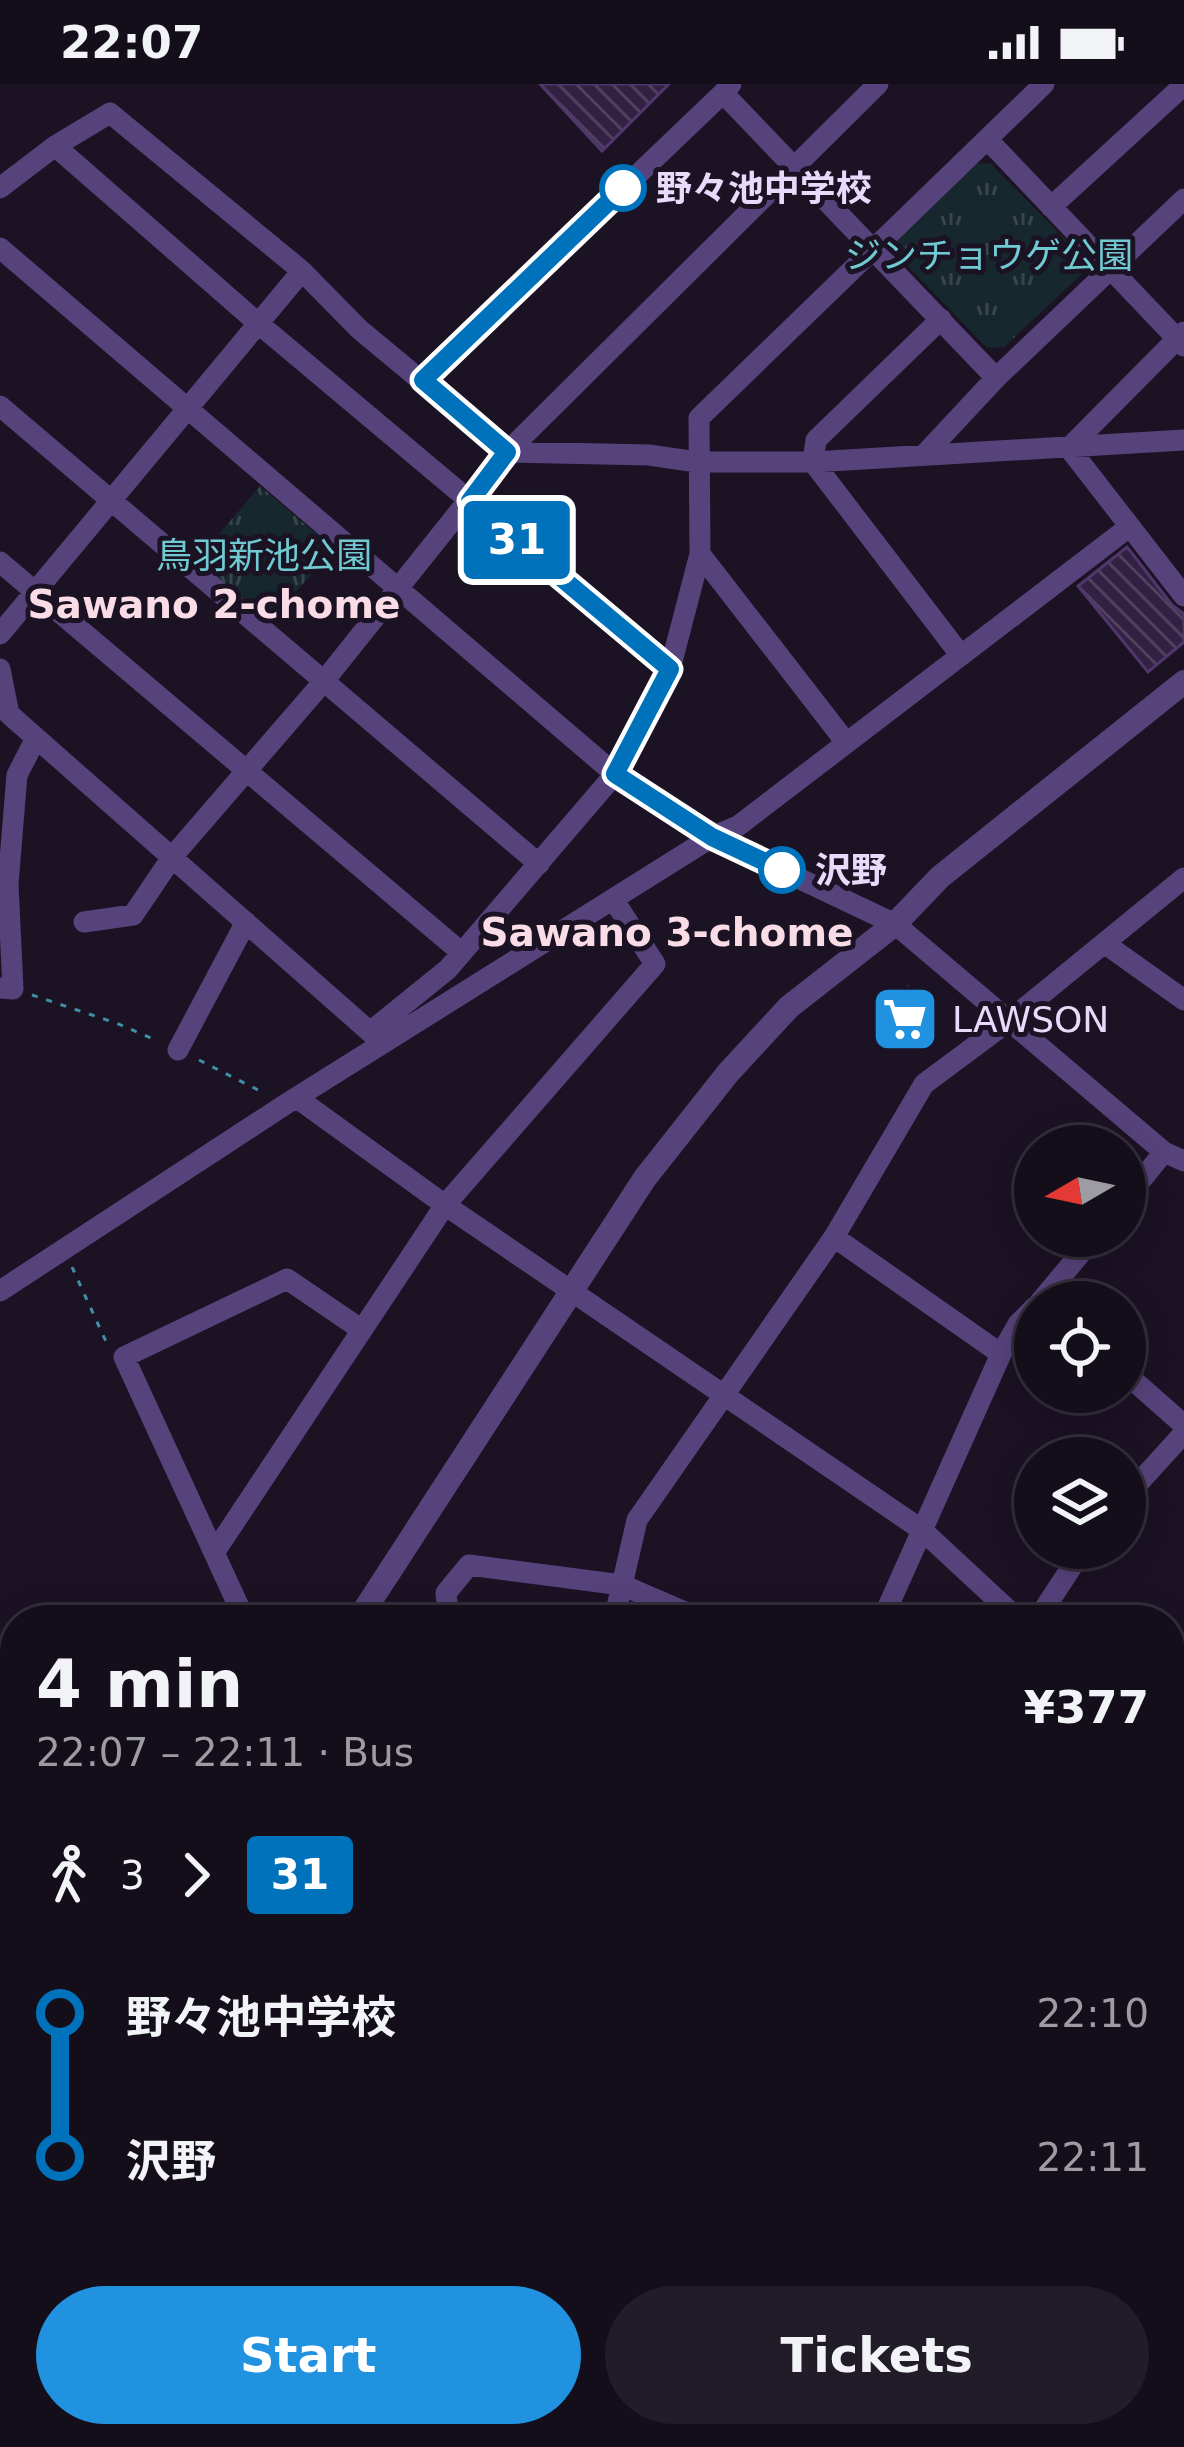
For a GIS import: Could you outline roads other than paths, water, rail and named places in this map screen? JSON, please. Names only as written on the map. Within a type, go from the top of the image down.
[{"type":"street","points":[[84,922],[133,914],[173,856],[324,681],[507,452],[878,84]]},
{"type":"street","points":[[376,1038],[461,953],[615,774],[670,669],[700,554],[699,418],[1044,84]]},
{"type":"street","points":[[1051,208],[1184,85]]},
{"type":"street","points":[[423,380],[727,88],[996,377]]},
{"type":"street","points":[[0,188],[55,146],[110,113],[302,271],[359,329],[507,452],[650,454],[697,462],[813,462],[1184,440]]},
{"type":"street","points":[[987,139],[1109,270],[1182,339],[1069,448]]},
{"type":"street","points":[[55,146],[670,669]]},
{"type":"street","points":[[926,454],[996,377],[1184,199]]},
{"type":"street","points":[[0,248],[615,774],[712,837],[895,924],[1174,1157],[1146,1182]]},
{"type":"street","points":[[0,634],[302,271]]},
{"type":"street","points":[[941,319],[816,440],[813,462],[959,653]]},
{"type":"street","points":[[0,406],[539,864]]},
{"type":"street","points":[[1069,448],[1184,596]]},
{"type":"street","points":[[0,1291],[291,1101],[376,1038],[712,837],[738,826],[1129,527]]},
{"type":"street","points":[[700,554],[845,741]]},
{"type":"street","points":[[0,562],[461,953]]},
{"type":"street","points":[[0,669],[9,714],[35,740],[376,1038]]},
{"type":"street","points":[[368,1605],[645,1178],[728,1073],[789,1007],[895,924],[940,877],[1184,682]]},
{"type":"street","points":[[6,988],[4,883],[17,775],[35,740]]},
{"type":"street","points":[[617,1605],[637,1520],[834,1237],[924,1084],[1184,878]]},
{"type":"street","points":[[214,1553],[445,1205],[655,964],[613,899]]},
{"type":"street","points":[[178,1050],[247,922]]},
{"type":"street","points":[[1104,943],[1184,1000]]},
{"type":"street","points":[[291,1101],[922,1530],[1003,1605]]},
{"type":"street","points":[[834,1237],[1001,1354]]},
{"type":"street","points":[[1059,1281],[1078,1257]]},
{"type":"street","points":[[238,1605],[124,1357],[287,1279],[362,1330]]},
{"type":"street","points":[[889,1605],[1014,1331]]},
{"type":"street","points":[[1146,1393],[1184,1429],[1146,1473]]},
{"type":"street","points":[[447,1605],[446,1593],[469,1565],[622,1585],[668,1605]]},
{"type":"street","points":[[1047,1605],[1070,1569]]},
{"type":"place","name":"野々池中学校","points":[[623,188]]},
{"type":"place","name":"沢野","points":[[782,870]]},
{"type":"place","name":"LAWSON","points":[[905,1019]]},
{"type":"district","name":"Sawano 2-chome","points":[[214,604]]},
{"type":"district","name":"Sawano 3-chome","points":[[667,932]]},
{"type":"park label","name":"ジンチョウゲ公園","points":[[989,255]]},
{"type":"park label","name":"鳥羽新池公園","points":[[264,555]]}]
